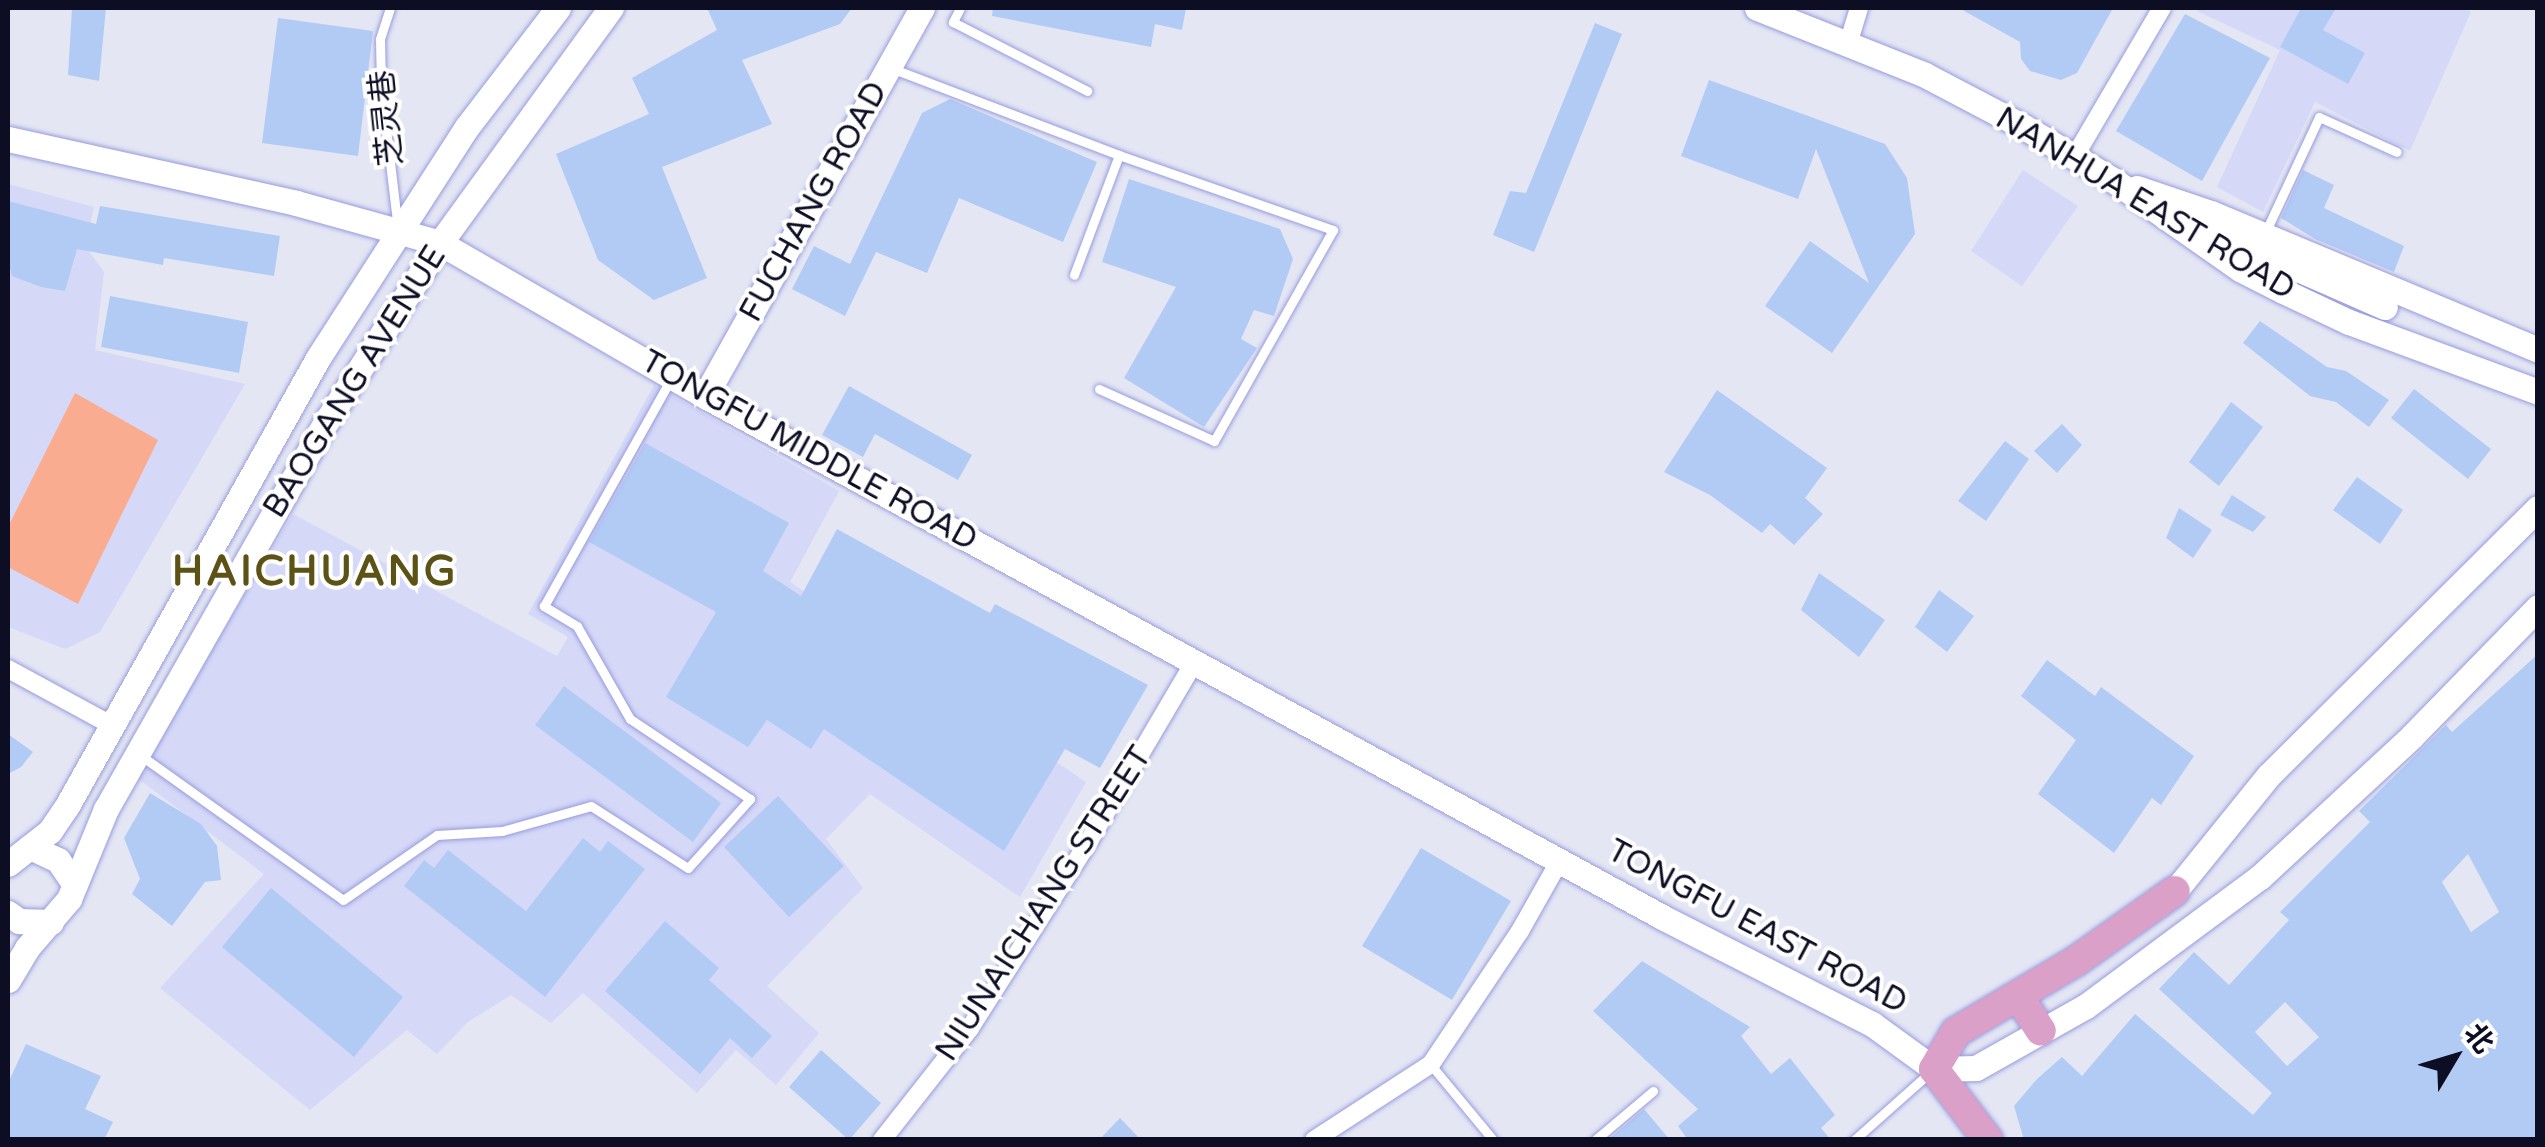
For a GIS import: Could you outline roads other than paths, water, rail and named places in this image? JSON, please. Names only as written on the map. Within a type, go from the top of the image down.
[{"type":"main road","name":"BAOGANG AVENUE","points":[[8,864],[50,830],[67,806],[265,447],[398,230],[468,127],[558,8]]},
{"type":"main road","name":"BAOGANG AVENUE","points":[[8,980],[75,885],[94,832],[328,419],[440,243],[611,8]]},
{"type":"main road","name":"FUCHANG ROAD","points":[[705,396],[922,8]]},
{"type":"main road","name":"NANHUA EAST ROAD","points":[[1757,8],[1849,41],[1924,74],[2075,156],[2200,243],[2283,291],[2349,322],[2538,392]]},
{"type":"main road","name":"TONGFU MIDDLE ROAD","points":[[8,139],[440,243],[705,396],[1565,863]]},
{"type":"main road","points":[[2113,180],[2264,235],[2538,350]]},
{"type":"main road","points":[[2113,180],[2277,263],[2385,307]]},
{"type":"main road","points":[[1934,1069],[1956,1032],[2020,996],[2175,892],[2269,775],[2538,508]]},
{"type":"main road","points":[[1934,1069],[1976,1068],[2134,973],[2300,845],[2538,607]]},
{"type":"main road","points":[[30,847],[58,860],[75,885]]},
{"type":"main road","name":"TONGFU EAST ROAD","points":[[1565,863],[1872,1024],[1934,1069],[1988,1140]]},
{"type":"main road","points":[[8,912],[20,921],[51,922]]},
{"type":"main road","points":[[2020,996],[2041,1032]]},
{"type":"street","points":[[1849,41],[1860,8]]},
{"type":"street","points":[[2075,156],[2162,8]]},
{"type":"street","name":"NIUNAICHANG STREET","points":[[882,1140],[970,1028],[1089,841],[1195,661]]},
{"type":"street","points":[[8,668],[112,725]]},
{"type":"street","points":[[1314,1140],[1431,1064],[1565,863]]},
{"type":"lane","name":"芝灵巷","points":[[390,8],[380,39],[381,87],[398,230]]},
{"type":"lane","points":[[960,8],[953,22],[1087,90]]},
{"type":"lane","points":[[889,67],[1119,155],[1333,230],[1214,441],[1099,389]]},
{"type":"lane","points":[[2264,235],[2319,117],[2397,152]]},
{"type":"lane","points":[[1074,276],[1119,155]]},
{"type":"lane","points":[[138,754],[343,900],[438,836],[502,831],[591,806],[688,868],[750,799],[630,718],[578,626],[544,606],[672,377]]},
{"type":"lane","points":[[1431,1064],[1493,1140]]},
{"type":"lane","points":[[1854,1140],[1934,1069]]},
{"type":"lane","points":[[1595,1140],[1653,1091]]},
{"type":"district","name":"HAICHUANG","points":[[315,572]]}]
